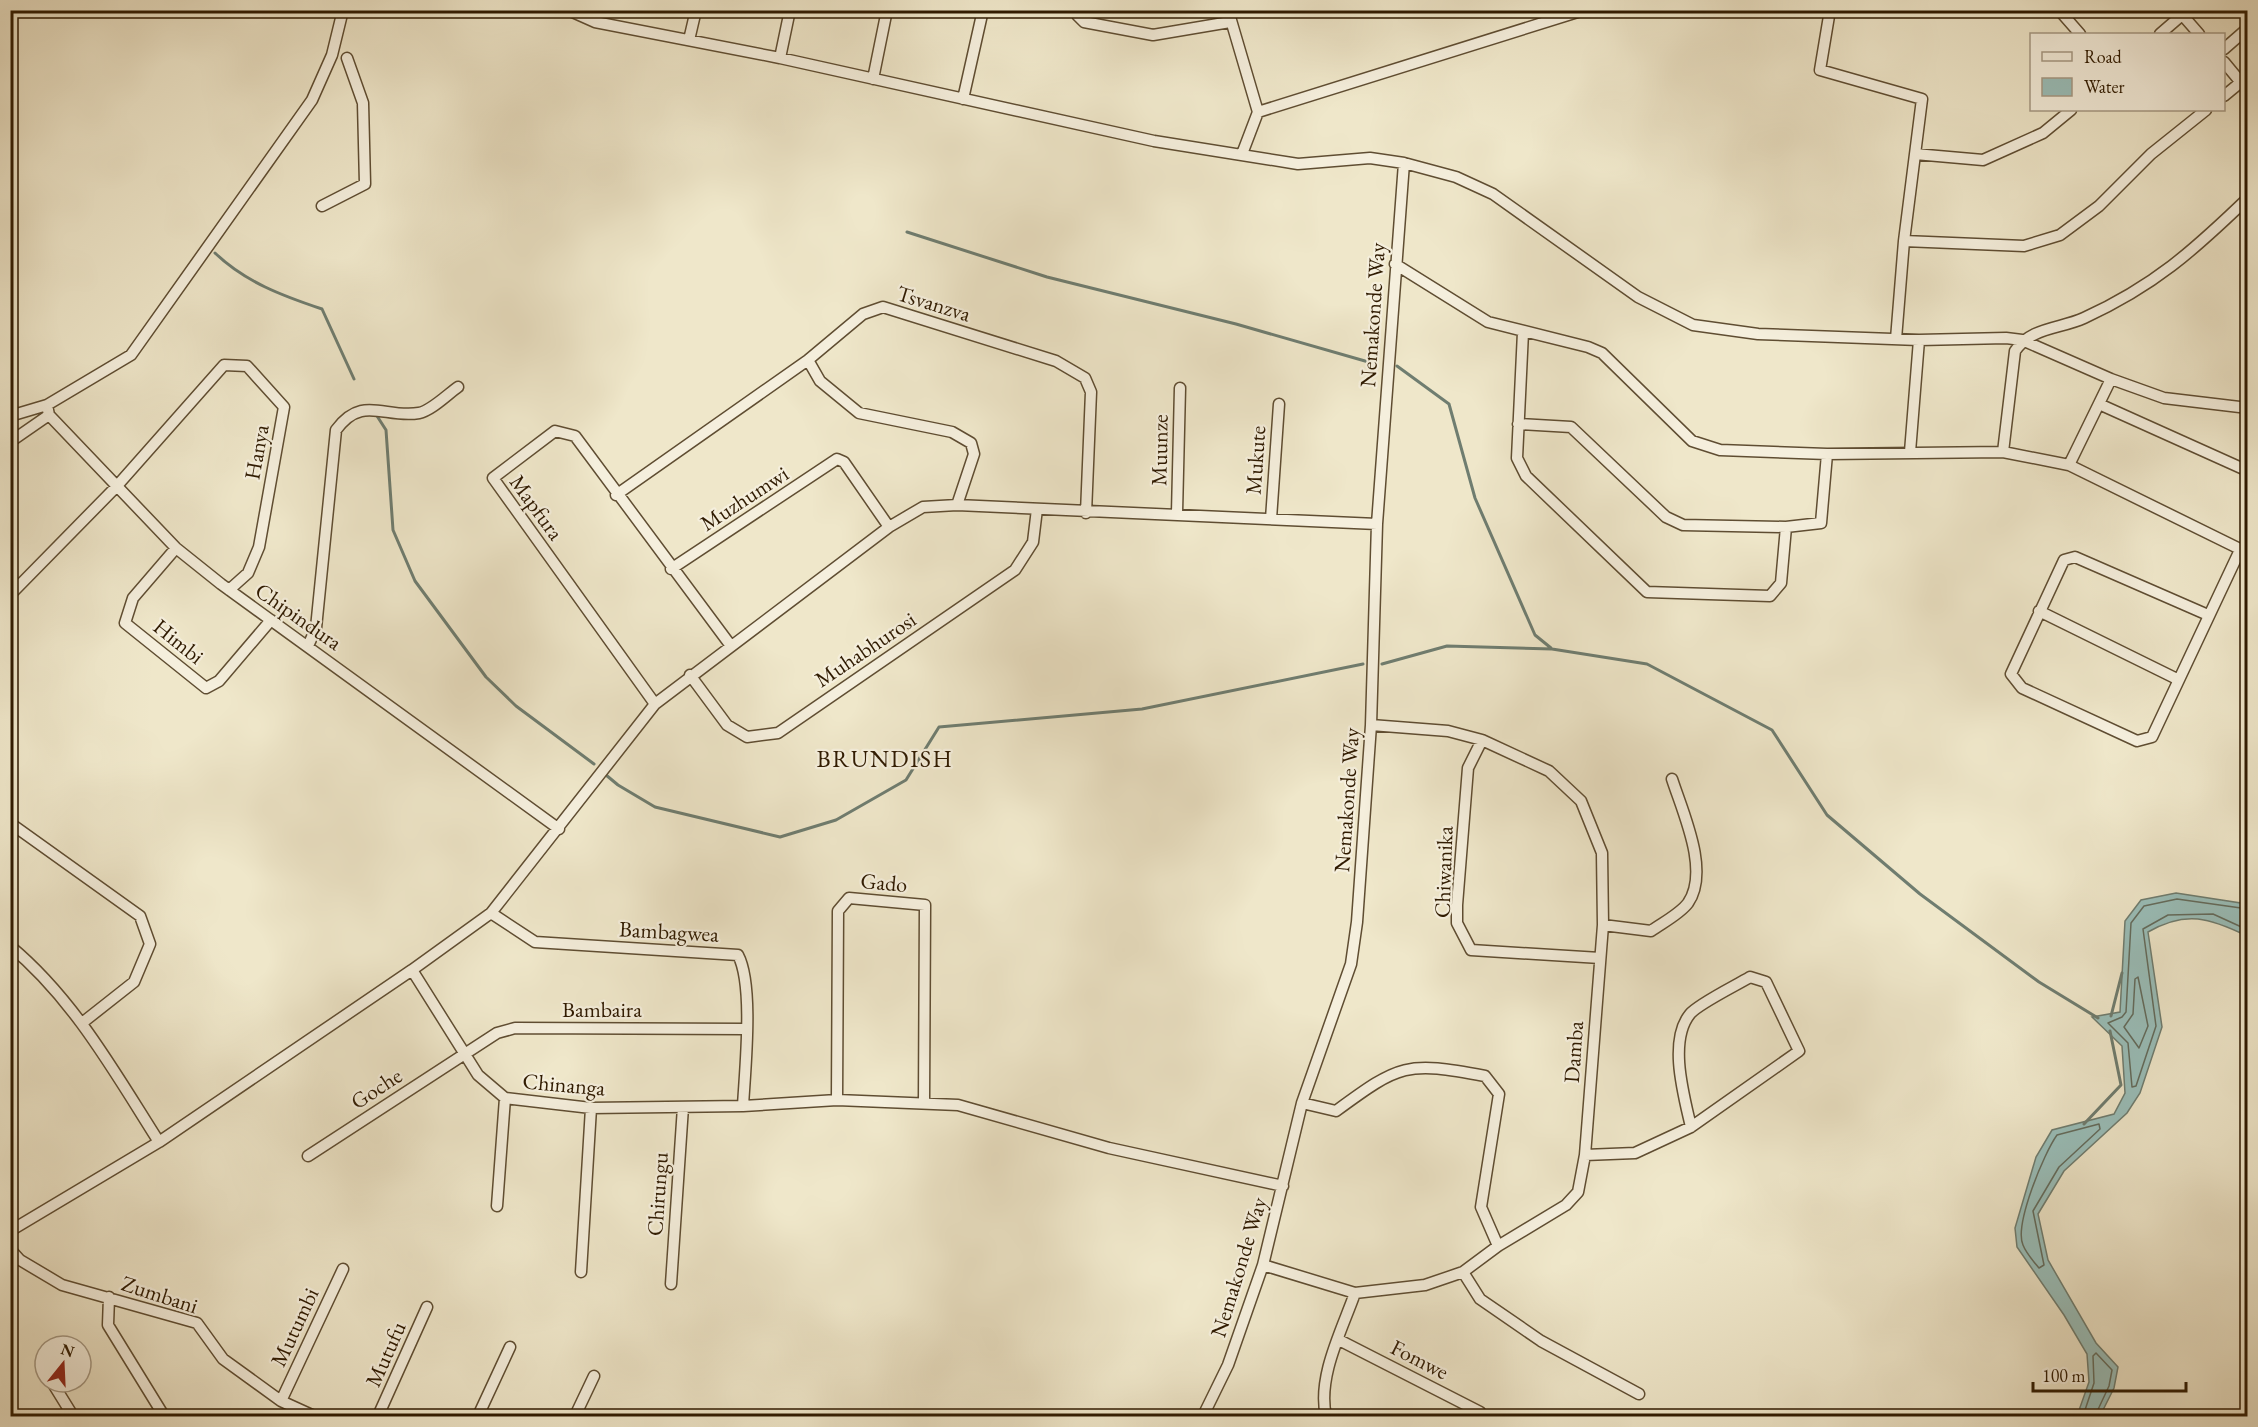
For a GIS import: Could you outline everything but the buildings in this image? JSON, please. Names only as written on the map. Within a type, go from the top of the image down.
[{"type":"street","points":[[10,442],[48,410],[131,355],[312,100],[332,55],[343,10]]},
{"type":"street","points":[[568,10],[689,40],[1154,141],[1298,164],[1370,158],[1404,163],[1456,177],[1493,194],[1638,297],[1693,325],[1758,334],[1919,340],[2006,338],[2022,340],[2111,380],[2164,398],[2247,408]]},
{"type":"street","points":[[689,40],[696,10]]},
{"type":"street","points":[[780,58],[790,10]]},
{"type":"street","points":[[873,79],[887,10]]},
{"type":"street","points":[[963,99],[983,10]]},
{"type":"street","points":[[1077,10],[1077,15],[1084,22],[1153,34],[1229,16],[1258,112],[1242,154]]},
{"type":"street","points":[[1258,112],[1584,10]]},
{"type":"street","points":[[1830,10],[1820,70],[1922,99],[1904,241],[1896,339]]},
{"type":"street","points":[[2059,10],[2079,33]]},
{"type":"street","points":[[2161,33],[2180,13],[2198,33]]},
{"type":"street","points":[[2225,48],[2247,28]]},
{"type":"street","points":[[322,206],[365,184],[363,103],[347,58]]},
{"type":"street","points":[[2225,64],[2244,86],[2225,95]]},
{"type":"street","points":[[1915,154],[1983,160],[2043,133],[2071,111]]},
{"type":"street","points":[[1904,241],[2024,246],[2060,235],[2099,206],[2151,153],[2205,111]]},
{"type":"street","name":"Nemakonde Way","points":[[1203,1416],[1228,1365],[1263,1265],[1302,1103],[1351,964],[1357,922],[1371,725],[1377,524],[1404,163]]},
{"type":"street","points":[[2003,452],[2015,351],[2022,340],[2032,334],[2082,319],[2149,285],[2193,251],[2247,198]]},
{"type":"street","points":[[1395,264],[1488,322],[1588,347],[1602,353],[1692,441],[1720,450],[1827,454],[2003,452],[2069,465],[2244,551],[2208,615],[2152,737],[2137,741],[2022,687],[2011,674],[2064,560],[2075,557],[2208,615]]},
{"type":"street","name":"Tsvanzva","points":[[616,495],[808,360],[863,314],[883,307],[1056,361],[1084,378],[1091,392],[1086,513]]},
{"type":"street","points":[[1522,332],[1516,458],[1526,477],[1647,592],[1770,596],[1781,583],[1786,527]]},
{"type":"street","points":[[1910,452],[1919,340]]},
{"type":"street","points":[[808,360],[820,381],[859,413],[952,432],[971,443],[974,454],[957,505]]},
{"type":"street","name":"Hanya","points":[[116,487],[224,365],[248,366],[284,407],[259,546],[248,573],[228,590]]},
{"type":"street","points":[[2069,465],[2111,380]]},
{"type":"street","points":[[308,646],[316,628],[336,430],[346,417],[367,409],[420,413],[459,387]]},
{"type":"street","name":"Muunze","points":[[1177,513],[1180,388]]},
{"type":"street","name":"Mukute","points":[[1270,519],[1279,404]]},
{"type":"street","points":[[2099,404],[2247,471]]},
{"type":"street","points":[[10,416],[48,410]]},
{"type":"street","name":"Chipindura","points":[[48,410],[116,487],[177,548],[228,590],[559,828]]},
{"type":"street","points":[[1518,424],[1571,427],[1666,517],[1683,525],[1786,527],[1821,524],[1827,454]]},
{"type":"street","name":"Mapfura","points":[[655,704],[493,478],[555,431],[575,436],[616,495],[730,646]]},
{"type":"street","name":"Muzhumwi","points":[[671,569],[837,459],[844,462],[889,527]]},
{"type":"street","points":[[10,595],[116,487]]},
{"type":"street","points":[[10,1231],[159,1142],[412,970],[491,913],[655,704],[690,675],[889,527],[923,507],[957,505],[1086,513],[1177,513],[1377,524]]},
{"type":"street","name":"Muhabhurosi","points":[[690,675],[727,725],[747,736],[778,733],[1015,570],[1033,542],[1037,509]]},
{"type":"street","name":"Himbi","points":[[177,548],[133,598],[125,623],[206,688],[219,681],[271,620]]},
{"type":"street","points":[[2039,611],[2177,679]]},
{"type":"street","name":"Damba","points":[[1263,1265],[1355,1293],[1425,1285],[1463,1272],[1498,1246],[1566,1205],[1578,1192],[1585,1155],[1603,925],[1602,854],[1581,801],[1549,771],[1482,740],[1448,730],[1371,725]]},
{"type":"street","name":"Chiwanika","points":[[1482,740],[1468,768],[1456,905],[1457,923],[1471,950],[1600,958]]},
{"type":"street","points":[[1603,925],[1651,931],[1687,906],[1697,887],[1694,845],[1672,779]]},
{"type":"street","points":[[10,823],[140,916],[150,944],[134,982],[82,1023]]},
{"type":"street","name":"Gado","points":[[837,1100],[838,911],[849,898],[925,905],[924,1103]]},
{"type":"street","name":"Bambagwea","points":[[491,913],[535,942],[738,955],[744,966],[746,1029],[743,1106]]},
{"type":"street","points":[[10,946],[34,966],[82,1023],[159,1142]]},
{"type":"street","name":"Chinanga","points":[[412,970],[478,1075],[505,1098],[591,1108],[743,1106],[837,1100],[958,1105],[1109,1148],[1283,1186]]},
{"type":"street","points":[[1585,1155],[1635,1153],[1691,1127],[1799,1051],[1766,982],[1750,977],[1690,1013],[1681,1036],[1680,1077],[1691,1127]]},
{"type":"street","name":"Bambaira","points":[[465,1053],[497,1033],[515,1028],[746,1029]]},
{"type":"street","name":"Goche","points":[[308,1156],[465,1053]]},
{"type":"street","points":[[1302,1103],[1336,1111],[1382,1077],[1402,1070],[1433,1066],[1485,1076],[1499,1094],[1481,1207],[1498,1246]]},
{"type":"street","points":[[497,1206],[505,1098]]},
{"type":"street","name":"Chirungu","points":[[671,1284],[683,1107]]},
{"type":"street","points":[[581,1272],[591,1108]]},
{"type":"street","name":"Zumbani","points":[[10,1250],[20,1260],[62,1285],[198,1323],[224,1359],[281,1401],[314,1416]]},
{"type":"street","name":"Mutumbi","points":[[281,1401],[343,1269]]},
{"type":"street","points":[[1463,1272],[1480,1299],[1541,1341],[1638,1394]]},
{"type":"street","points":[[1326,1416],[1323,1404],[1330,1365],[1355,1293]]},
{"type":"street","points":[[109,1297],[108,1325],[164,1416]]},
{"type":"street","name":"Mutufu","points":[[378,1416],[428,1306]]},
{"type":"street","name":"Fomwe","points":[[1339,1340],[1480,1412],[1480,1416]]},
{"type":"street","points":[[478,1416],[510,1347]]},
{"type":"street","points":[[575,1416],[594,1376]]},
{"type":"street","points":[[59,1394],[73,1416]]},
{"type":"water","points":[[2176,893],[2247,904],[2247,936],[2221,925],[2198,919],[2174,921],[2148,932],[2162,1027],[2140,1093],[2127,1113],[2064,1171],[2038,1214],[2048,1260],[2096,1343],[2118,1367],[2114,1388],[2100,1416],[2077,1416],[2089,1382],[2087,1354],[2064,1315],[2017,1247],[2015,1228],[2036,1157],[2052,1130],[2114,1114],[2125,1093],[2122,1046],[2092,1017],[2120,1012],[2125,921],[2141,900]]},
{"type":"waterway","points":[[907,232],[1047,277],[1236,324],[1372,363]]},
{"type":"waterway","points":[[215,253],[252,280],[322,309],[354,379]]},
{"type":"waterway","points":[[1397,366],[1449,404],[1475,498],[1535,635],[1551,648]]},
{"type":"waterway","points":[[377,416],[386,430],[393,530],[415,581],[486,677],[516,706],[594,764]]},
{"type":"waterway","points":[[1382,664],[1447,646],[1552,649],[1647,664],[1772,730],[1827,815],[1920,894],[2039,982],[2098,1018]]},
{"type":"waterway","points":[[606,775],[618,785],[655,807],[780,837],[836,820],[906,780],[939,727],[1142,709],[1363,664]]},
{"type":"waterway","points":[[2111,1016],[2122,973]]},
{"type":"waterway","points":[[2084,1124],[2121,1085],[2110,1031]]},
{"type":"district","name":"BRUNDISH","points":[[885,759]]}]
